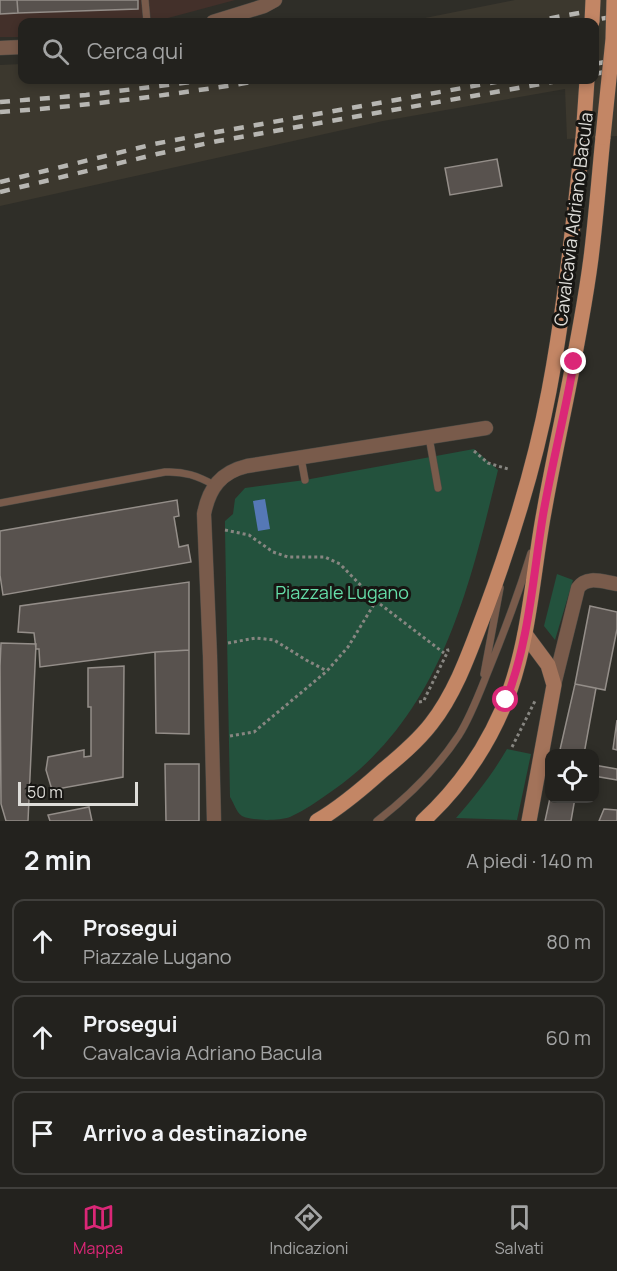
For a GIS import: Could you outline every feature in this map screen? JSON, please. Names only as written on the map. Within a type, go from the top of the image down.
[{"type":"main road","points":[[592,18],[593,0]]},
{"type":"main road","name":"Cavalcavia Adriano Bacula","points":[[544,512],[571,378],[589,271],[615,0]]},
{"type":"main road","name":"Cavalcavia Adriano Bacula","points":[[521,502],[544,414],[556,351],[583,138],[587,84]]},
{"type":"main road","points":[[317,821],[358,792],[391,764],[422,734],[442,708],[462,670],[503,561],[521,502]]},
{"type":"main road","points":[[423,821],[464,776],[484,745],[510,690],[525,634],[544,512]]},
{"type":"street","points":[[226,18],[264,6],[275,0]]},
{"type":"street","points":[[0,48],[18,47]]},
{"type":"street","points":[[222,821],[213,814],[204,514],[206,501],[214,485],[229,473],[242,467],[486,428]]},
{"type":"street","points":[[529,821],[554,685],[578,588],[588,580],[617,584]]},
{"type":"street","points":[[543,657],[559,645],[567,630]]},
{"type":"street","points":[[525,634],[543,657],[554,685]]},
{"type":"lane","points":[[145,0],[147,18]]},
{"type":"lane","points":[[429,437],[438,488]]},
{"type":"lane","points":[[301,458],[305,480]]},
{"type":"lane","points":[[0,503],[165,472],[192,474],[214,485]]},
{"type":"lane","points":[[481,688],[496,606],[521,502]]},
{"type":"lane","points":[[377,821],[414,788],[448,750],[465,725],[513,608],[544,512]]},
{"type":"path","points":[[474,451],[488,463],[508,469]]},
{"type":"path","points":[[225,530],[249,535],[273,552],[288,557],[325,557],[340,564],[363,590],[444,653]]},
{"type":"path","points":[[230,736],[254,732],[327,671],[348,646],[376,601]]},
{"type":"path","points":[[228,644],[256,638],[273,640],[327,671]]},
{"type":"path","points":[[419,702],[424,701],[448,651],[447,647]]},
{"type":"path","points":[[512,747],[536,698]]},
{"type":"shaded area","points":[[0,0],[235,0],[168,18],[18,18],[18,37],[0,37]]},
{"type":"shaded area","points":[[515,0],[617,0],[617,136],[567,139],[565,89],[383,121],[0,206],[0,65],[18,64],[18,84],[599,84],[599,18],[425,18]]},
{"type":"green space","name":"Piazzale Lugano","points":[[474,449],[498,470],[461,605],[445,647],[424,688],[399,726],[369,761],[327,795],[290,817],[258,820],[242,816],[230,797],[225,521],[233,514],[235,499],[245,488],[305,480]]},
{"type":"green space","points":[[557,574],[573,580],[555,640],[544,626]]},
{"type":"green space","points":[[507,749],[531,754],[517,820],[456,818],[483,785]]},
{"type":"water","points":[[265,499],[270,529],[258,531],[253,501]]},
{"type":"building","points":[[0,0],[17,0],[18,13],[0,14]]},
{"type":"building","points":[[17,0],[138,0],[138,9],[18,13]]},
{"type":"building","points":[[497,159],[502,186],[450,195],[445,168]]},
{"type":"building","points":[[177,500],[179,516],[174,517],[179,547],[188,545],[191,562],[3,595],[0,575],[0,531]]},
{"type":"building","points":[[189,582],[189,650],[155,652],[40,667],[39,649],[36,649],[34,633],[18,632],[20,606]]},
{"type":"building","points":[[590,606],[617,612],[617,629],[605,690],[575,684]]},
{"type":"building","points":[[1,643],[36,644],[28,821],[6,821],[1,804]]},
{"type":"building","points":[[189,650],[189,734],[156,733],[155,652]]},
{"type":"building","points":[[124,666],[123,777],[52,790],[46,770],[48,757],[84,750],[84,757],[91,756],[88,668]]},
{"type":"building","points":[[575,684],[596,688],[585,749],[560,749]]},
{"type":"building","points":[[617,720],[617,750],[613,749]]},
{"type":"building","points":[[165,764],[199,764],[199,821],[166,821]]},
{"type":"building","points":[[599,766],[617,769],[617,780],[599,777]]},
{"type":"building","points":[[549,803],[574,803],[571,821],[545,821]]},
{"type":"building","points":[[89,807],[92,821],[50,821],[48,815]]},
{"type":"building","points":[[604,809],[617,810],[617,821],[599,821]]},
{"type":"railway","points":[[552,18],[617,6]]},
{"type":"railway","points":[[599,19],[617,16]]},
{"type":"railway","points":[[599,63],[617,60]]},
{"type":"railway","points":[[599,73],[617,70]]},
{"type":"railway","points":[[0,102],[86,95],[175,84]]},
{"type":"railway","points":[[0,112],[133,99],[239,84]]},
{"type":"railway","points":[[0,182],[154,144],[485,84]]},
{"type":"railway","points":[[0,192],[218,141],[540,84]]},
{"type":"route","points":[[506,700],[525,634],[544,512],[574,362]]}]
